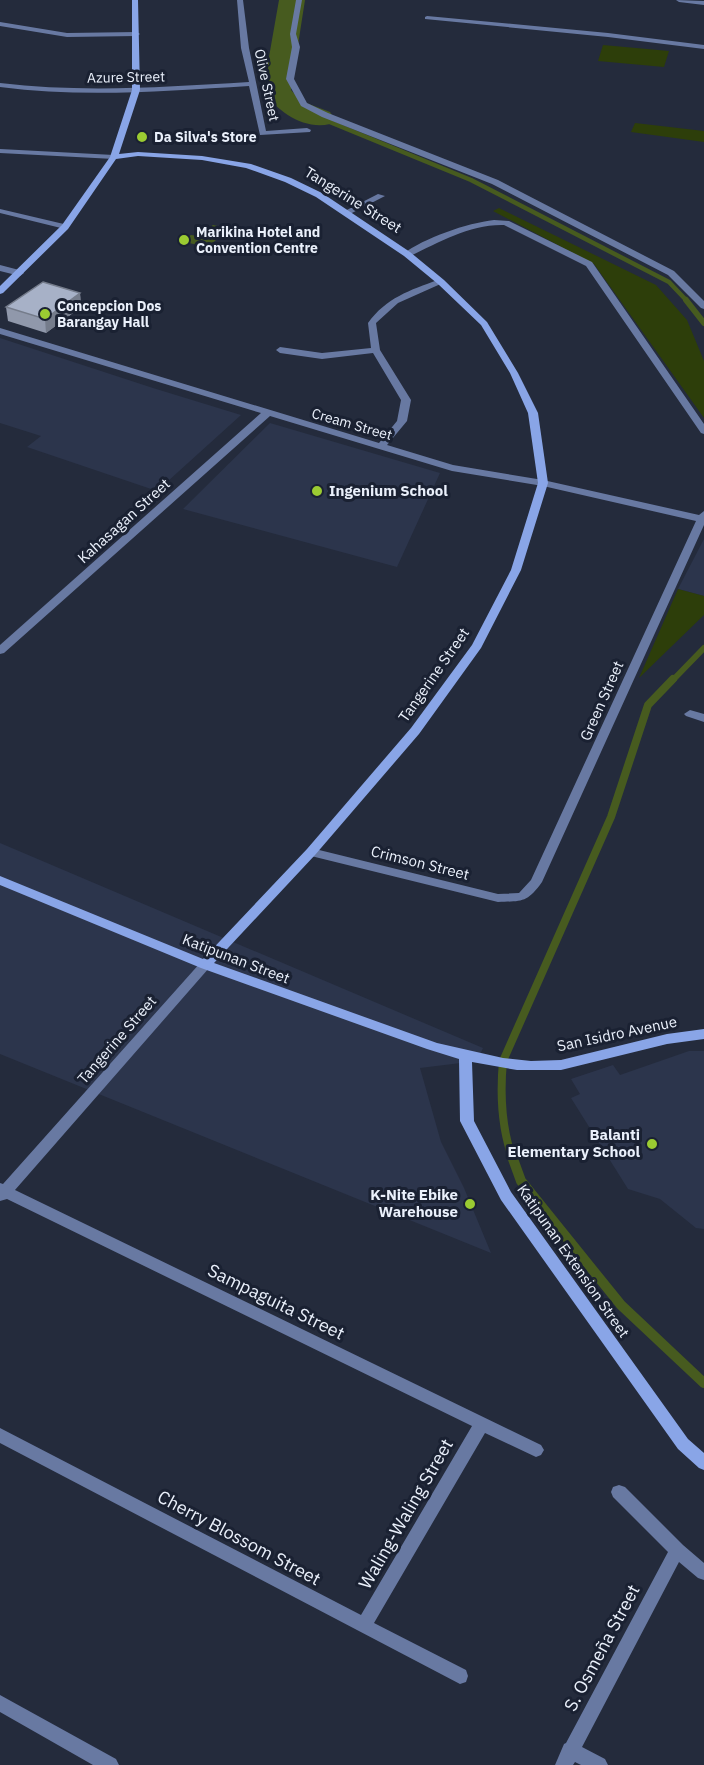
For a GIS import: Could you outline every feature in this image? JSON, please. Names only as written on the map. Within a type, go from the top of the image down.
[{"type":"street","points":[[0,291],[65,227],[114,157],[136,90],[135,0]]},
{"type":"street","name":"Olive Street","points":[[240,0],[252,84],[263,133],[307,130]]},
{"type":"street","points":[[299,0],[293,34],[296,47],[291,79],[304,104],[326,115],[495,182],[671,273],[704,306]]},
{"type":"street","points":[[679,0],[704,3]]},
{"type":"street","points":[[428,18],[608,35],[704,47]]},
{"type":"street","points":[[0,24],[67,34],[137,34]]},
{"type":"street","name":"Azure Street","points":[[0,85],[26,89],[136,90],[252,84]]},
{"type":"street","name":"Tangerine Street","points":[[0,151],[71,157],[114,157],[138,154],[202,158],[248,166],[288,180],[319,195],[407,254],[441,282],[484,324],[514,373],[533,413],[543,483],[516,570],[477,646],[415,731],[311,852],[205,965],[2,1192]]},
{"type":"street","points":[[345,213],[381,196]]},
{"type":"street","points":[[0,211],[65,227]]},
{"type":"street","points":[[407,254],[480,224],[494,221],[506,223],[589,264],[704,431]]},
{"type":"street","points":[[0,268],[20,273]]},
{"type":"street","points":[[381,446],[402,421],[406,400],[376,350],[372,323],[381,311],[400,296],[441,282]]},
{"type":"street","name":"Cream Street","points":[[0,331],[267,414],[452,468],[543,483],[703,517]]},
{"type":"street","points":[[280,350],[322,356],[376,350]]},
{"type":"street","name":"Kahasagan Street","points":[[0,651],[267,414]]},
{"type":"street","name":"Green Street","points":[[522,897],[536,882],[703,517]]},
{"type":"street","points":[[690,714],[704,718]]},
{"type":"street","name":"Crimson Street","points":[[311,852],[498,898],[522,897]]},
{"type":"street","name":"Katipunan Street","points":[[0,880],[205,965],[465,1056]]},
{"type":"street","name":"San Isidro Avenue","points":[[465,1056],[519,1065],[546,1066],[592,1059],[668,1039],[704,1034]]},
{"type":"street","name":"Katipunan Extension Street","points":[[465,1056],[467,1121],[506,1196],[683,1444],[704,1462]]},
{"type":"street","name":"Sampaguita Street","points":[[2,1192],[536,1450]]},
{"type":"street","name":"Waling-Waling Street","points":[[363,1625],[482,1424]]},
{"type":"street","name":"Cherry Blossom Street","points":[[0,1435],[460,1676]]},
{"type":"street","points":[[619,1492],[676,1550],[704,1573]]},
{"type":"street","name":"S. Osmeña Street","points":[[567,1758],[676,1550]]},
{"type":"street","points":[[0,1703],[110,1765]]},
{"type":"street","points":[[567,1758],[599,1765]]},
{"type":"shaded area","points":[[603,45],[669,51],[664,67],[598,61]]},
{"type":"shaded area","points":[[635,123],[704,131],[704,142],[631,132]]},
{"type":"shaded area","points":[[499,208],[656,285],[687,320],[704,361],[704,418],[594,264],[493,211]]},
{"type":"shaded area","points":[[213,225],[230,229],[211,244],[201,242],[197,245],[182,241],[191,235],[198,236]]},
{"type":"shaded area","points":[[0,338],[241,415],[157,491],[27,447],[41,436],[0,423]]},
{"type":"shaded area","name":"Ingenium School","points":[[270,423],[440,473],[397,567],[183,509]]},
{"type":"shaded area","points":[[704,539],[704,596],[678,589]]},
{"type":"shaded area","points":[[678,589],[704,596],[704,615],[639,678]]},
{"type":"shaded area","points":[[0,843],[483,1048],[477,1061],[420,1068],[441,1142],[464,1188],[491,1253],[0,1054]]},
{"type":"shaded area","name":"Balanti Elementary School","points":[[689,1051],[704,1051],[704,1229],[696,1228],[660,1199],[628,1189],[571,1098],[580,1094],[571,1079],[613,1065],[620,1075]]},
{"type":"building","points":[[43,282],[80,293],[45,319],[6,307]]},
{"type":"waterway","points":[[292,0],[277,91],[291,107],[320,118]]},
{"type":"waterway","points":[[320,118],[471,180],[669,282],[687,301]]},
{"type":"waterway","points":[[686,300],[704,323]]},
{"type":"waterway","points":[[672,681],[704,648]]},
{"type":"waterway","points":[[513,1160],[506,1136],[503,1111],[503,1061],[611,817],[648,705],[673,679]]},
{"type":"waterway","points":[[513,1159],[521,1181],[621,1305],[704,1383]]},
{"type":"place","name":"Da Silva's Store","points":[[142,137]]},
{"type":"place","name":"Marikina Hotel and Convention Centre","points":[[184,240]]},
{"type":"place","name":"Concepcion Dos Barangay Hall","points":[[45,314]]},
{"type":"place","name":"Ingenium School","points":[[317,491]]},
{"type":"place","name":"Balanti Elementary School","points":[[652,1144]]},
{"type":"place","name":"K-Nite Ebike Warehouse","points":[[470,1204]]}]
